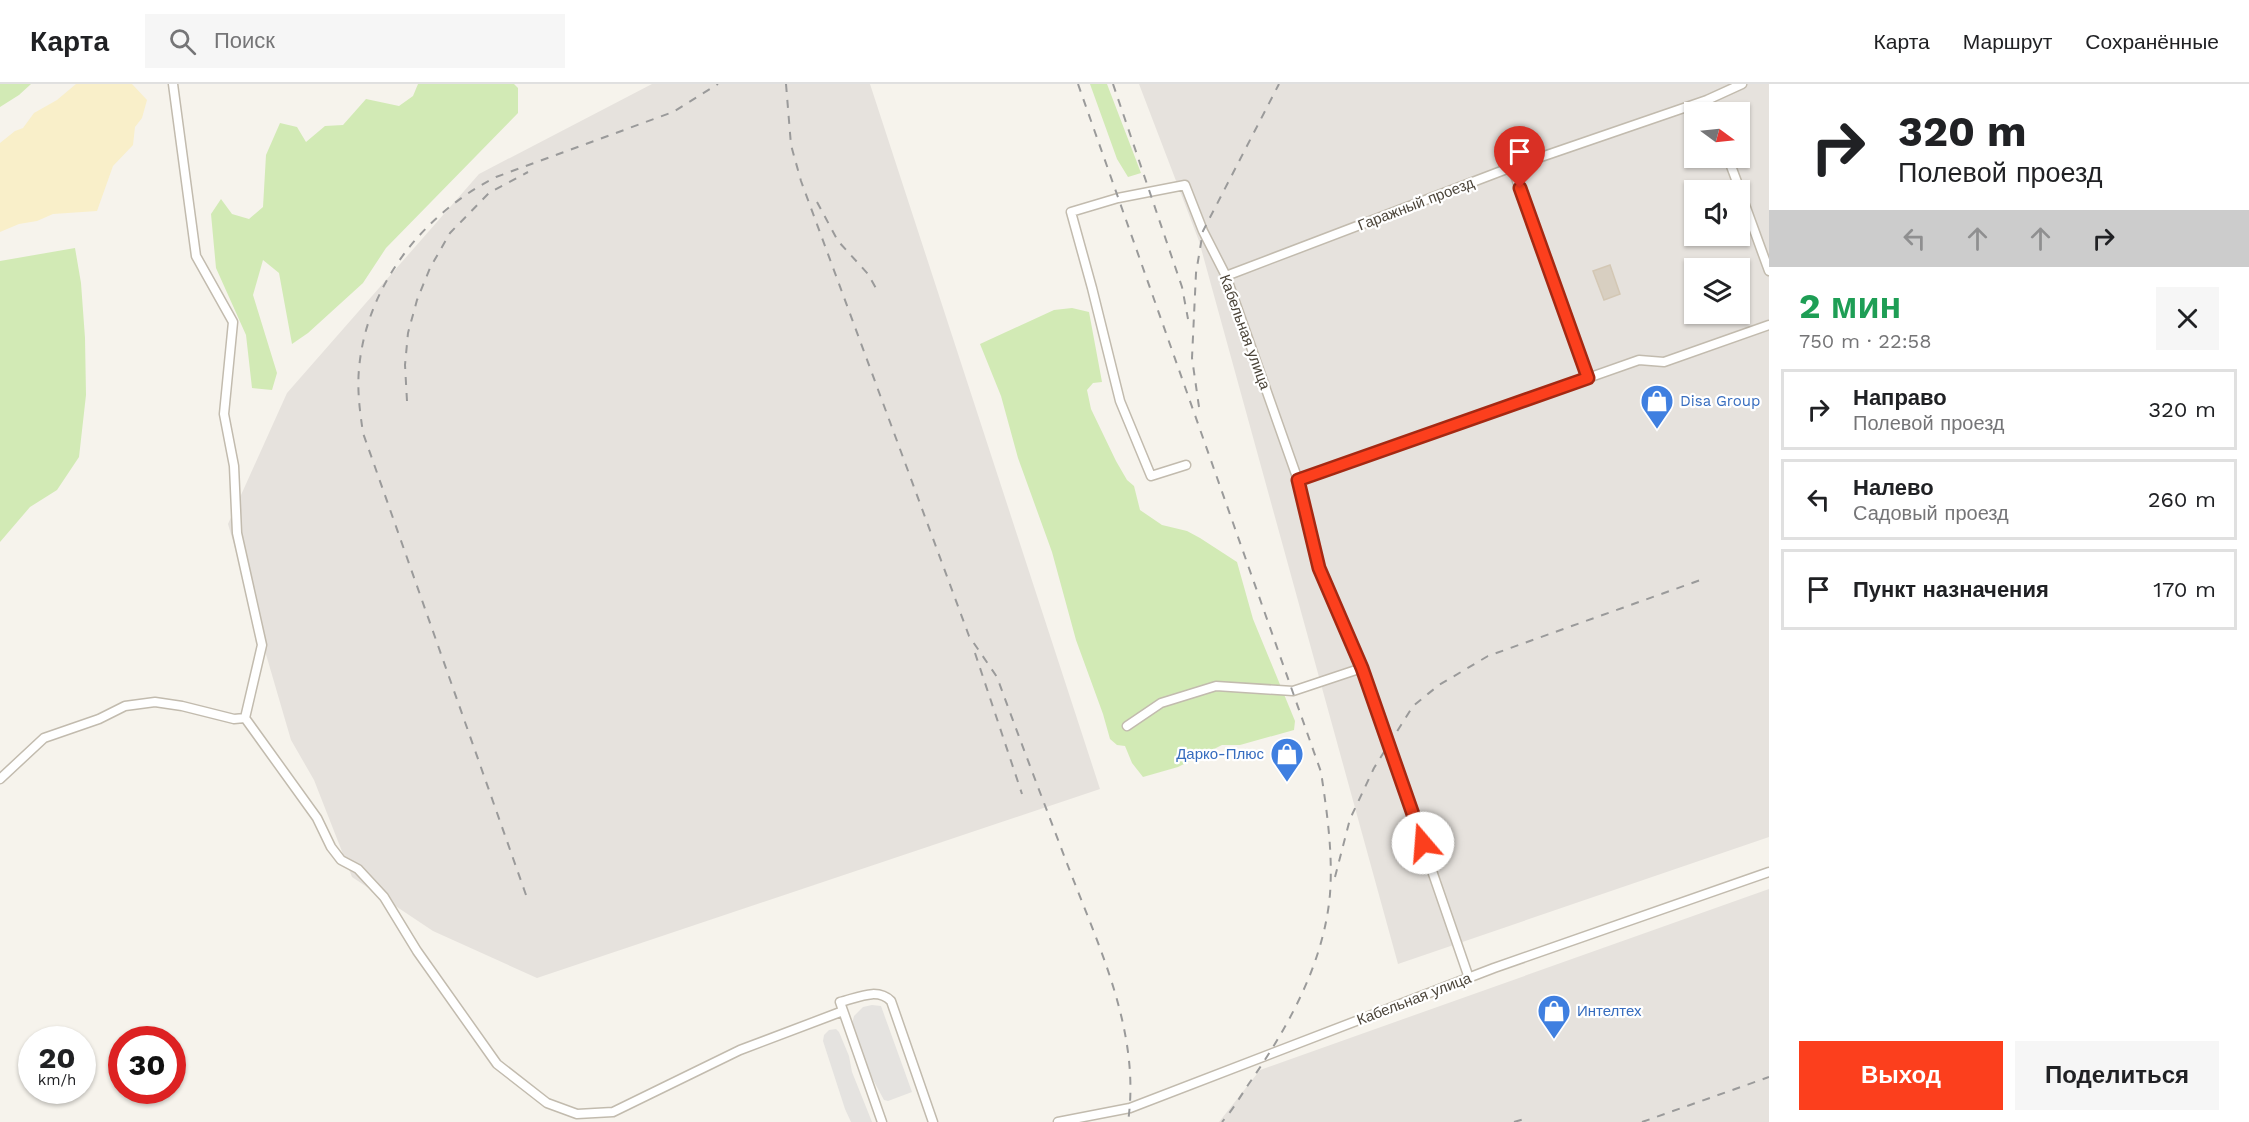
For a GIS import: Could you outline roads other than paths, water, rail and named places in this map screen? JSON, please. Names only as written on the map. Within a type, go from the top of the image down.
[{"type":"street","points":[[173,84],[196,256],[233,322],[224,414],[234,466],[237,533],[262,645],[246,718],[317,818],[341,860],[358,869],[384,897],[417,951],[497,1064],[547,1103],[577,1114],[613,1112],[740,1050],[843,1011]]},
{"type":"street","name":"Гаражный проезд","points":[[1226,276],[1512,167],[1707,100],[1742,84]]},
{"type":"street","points":[[1512,167],[1588,378]]},
{"type":"street","name":"Кабельная улица","points":[[1186,465],[1151,476],[1120,401],[1071,212],[1118,198],[1185,185],[1203,231],[1226,276],[1298,480],[1319,568],[1362,668],[1469,978]]},
{"type":"street","points":[[1750,219],[1769,271]]},
{"type":"street","points":[[1298,480],[1639,360],[1664,362],[1769,325]]},
{"type":"street","points":[[1127,726],[1161,703],[1187,697],[1216,686],[1293,691],[1362,668]]},
{"type":"street","points":[[0,779],[44,738],[125,706],[155,702],[183,706],[234,719],[246,718]]},
{"type":"street","name":"Кабельная улица","points":[[1058,1122],[1130,1108],[1469,978],[1769,872]]},
{"type":"street","points":[[882,1122],[840,1002],[873,993],[889,998],[933,1122]]},
{"type":"railway","points":[[526,895],[363,433],[358,385],[364,338],[373,309],[386,282],[403,256],[422,232],[469,192],[496,177],[673,112],[718,84]]},
{"type":"railway","points":[[786,84],[791,145],[801,181],[969,636],[997,677],[1104,959],[1123,1023],[1128,1056],[1130,1089],[1128,1122]]},
{"type":"railway","points":[[1078,84],[1321,772],[1330,848],[1331,879],[1320,946],[1312,970],[1290,1018],[1233,1109],[1222,1122]]},
{"type":"railway","points":[[1113,84],[1182,287],[1188,319]]},
{"type":"railway","points":[[1199,407],[1192,358],[1196,273],[1203,231],[1279,84]]},
{"type":"railway","points":[[407,401],[405,365],[408,333],[417,300],[430,268],[450,233],[489,193],[528,172]]},
{"type":"railway","points":[[817,202],[838,241],[868,274],[877,290]]},
{"type":"railway","points":[[1335,877],[1350,819],[1374,768],[1413,706],[1439,685],[1488,656],[1706,578]]},
{"type":"railway","points":[[975,653],[1022,794]]},
{"type":"railway","points":[[1642,1122],[1769,1077]]},
{"type":"railway","points":[[1514,1122],[1524,1119]]},
{"type":"place","name":"Disa Group","points":[[1657,430]]},
{"type":"place","name":"Дарко-Плюс","points":[[1287,783]]},
{"type":"place","name":"Интелтех","points":[[1554,1040]]}]
